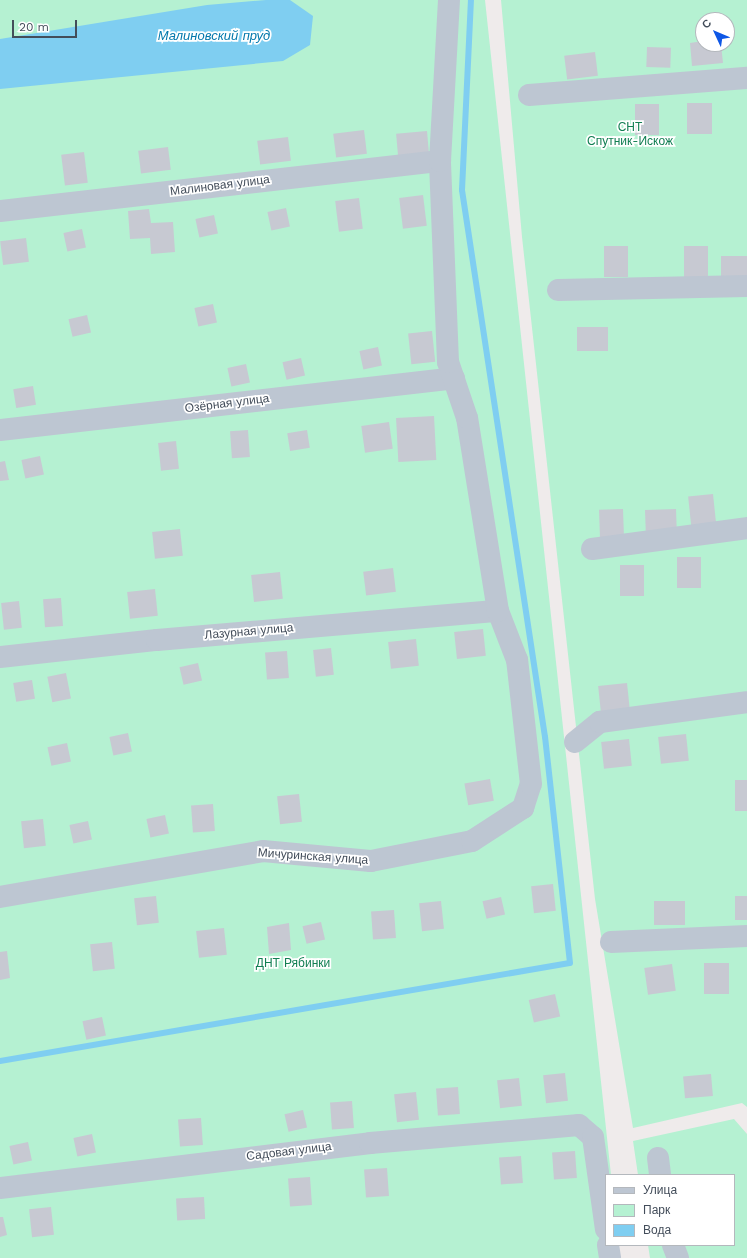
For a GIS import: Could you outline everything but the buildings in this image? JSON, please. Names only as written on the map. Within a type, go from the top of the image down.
[{"type":"street","points":[[449,0],[440,161],[448,362],[467,418],[498,611]]},
{"type":"street","points":[[529,94],[747,78]]},
{"type":"street","name":"Малиновая улица","points":[[0,212],[440,161]]},
{"type":"street","points":[[558,290],[747,286]]},
{"type":"street","name":"Озёрная улица","points":[[0,430],[454,378]]},
{"type":"street","points":[[592,549],[747,528]]},
{"type":"street","name":"Лазурная улица","points":[[0,657],[157,640],[498,611]]},
{"type":"street","name":"Мичуринская улица","points":[[0,897],[263,851],[371,861],[472,841],[523,808],[531,784],[517,660],[498,611]]},
{"type":"street","points":[[575,742],[600,722],[747,702]]},
{"type":"street","points":[[611,942],[747,936]]},
{"type":"street","name":"Садовая улица","points":[[0,1188],[370,1142],[579,1125],[593,1137],[605,1222]]},
{"type":"street","points":[[608,1246],[610,1258]]},
{"type":"street","points":[[673,1246],[678,1258]]},
{"type":"green space","name":"ДНТ Рябинки","points":[[0,0],[485,0],[611,1174],[605,1174],[605,1246],[607,1246],[620,1258],[0,1258]]},
{"type":"green space","name":"СНТ Спутник-Искож","points":[[501,0],[747,0],[747,1107],[742,1103],[633,1128],[595,899],[522,237]]},
{"type":"green space","points":[[734,1119],[747,1134],[747,1258],[650,1258],[648,1246],[735,1246],[735,1174],[638,1174],[633,1141]]},
{"type":"water","name":"Малиновский пруд","points":[[266,0],[290,0],[313,16],[310,45],[283,61],[0,89],[0,39],[207,5]]},
{"type":"waterway","points":[[0,1061],[570,963],[545,737],[462,190],[471,0]]}]
